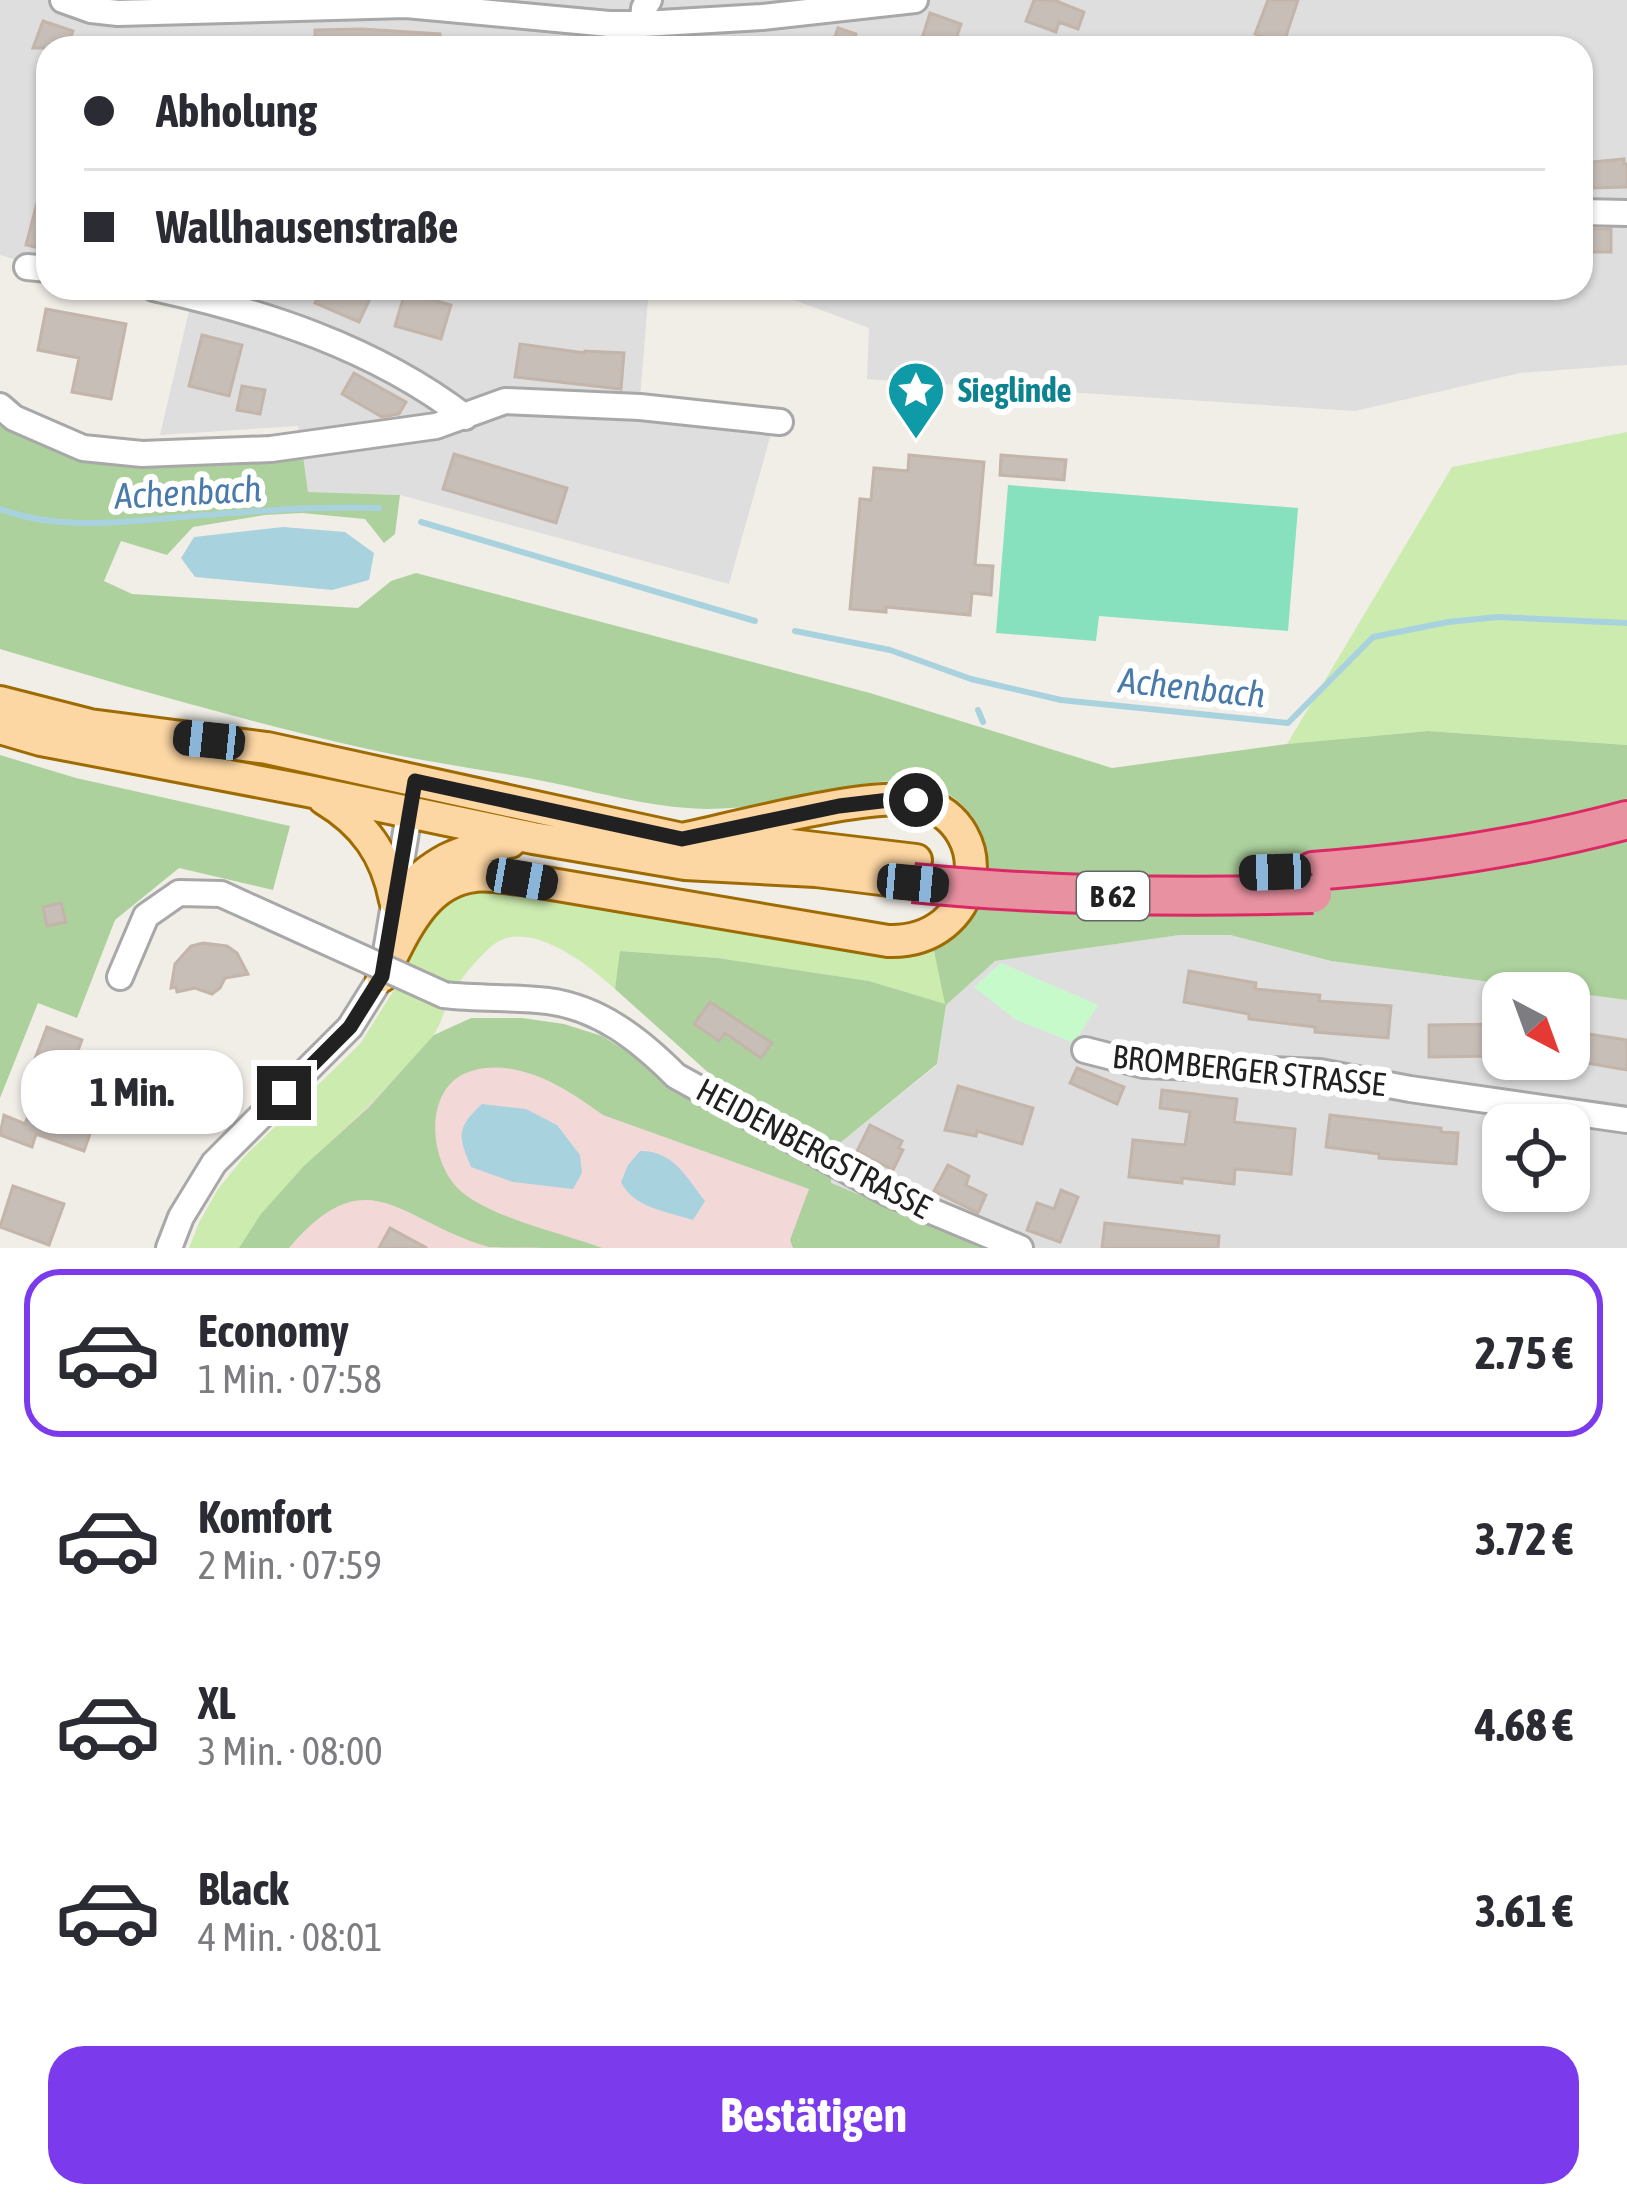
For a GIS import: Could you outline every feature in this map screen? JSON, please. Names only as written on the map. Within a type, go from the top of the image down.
[{"type":"highway","name":"B 62","points":[[915,871],[1312,871],[1519,846],[1627,820]]},
{"type":"highway","name":"B 62","points":[[915,871],[1089,896],[1313,894],[1454,880],[1627,844]]},
{"type":"main road","name":"B 62","points":[[0,702],[90,725],[267,748],[682,839],[782,844],[915,871]]},
{"type":"main road","name":"B 62","points":[[0,728],[63,745],[410,814],[685,864],[915,871]]},
{"type":"main road","points":[[410,814],[415,781]]},
{"type":"main road","points":[[308,791],[350,816],[367,833],[386,865],[395,900],[443,859],[464,850],[533,838]]},
{"type":"main road","points":[[382,976],[406,929],[434,892],[454,880],[477,875],[888,941],[906,941],[940,929],[964,902],[969,884],[967,848],[959,832],[948,818],[916,800],[839,806],[682,839]]},
{"type":"street","points":[[63,0],[118,13],[408,3],[479,6],[611,36],[646,12],[762,17],[915,0]]},
{"type":"street","points":[[1593,213],[1627,214]]},
{"type":"street","points":[[209,300],[321,335],[436,395],[465,417]]},
{"type":"street","points":[[0,406],[14,418],[83,448],[142,454],[271,448],[436,426],[506,401],[640,406],[780,422]]},
{"type":"street","points":[[169,1248],[214,1163],[350,1027],[382,976],[410,814]]},
{"type":"street","name":"HEIDENBERGSTRASSE","points":[[120,977],[146,916],[179,893],[221,895],[444,995],[552,1002],[609,1020],[676,1076],[888,1193],[1020,1248]]},
{"type":"street","name":"BROMBERGER STRASSE","points":[[1085,1050],[1144,1065],[1320,1072],[1627,1120]]},
{"type":"shaded area","points":[[0,0],[1627,0],[1627,365],[1520,373],[1355,411],[867,379],[869,328],[794,300],[1593,300],[1593,36],[36,36],[36,266],[0,255]]},
{"type":"shaded area","points":[[152,300],[648,300],[640,399],[776,416],[729,584],[400,495],[308,492],[298,426],[160,435],[189,311]]},
{"type":"shaded area","points":[[1180,935],[1230,935],[1331,961],[1482,981],[1482,1080],[1590,1080],[1590,995],[1627,1000],[1627,1248],[988,1248],[831,1183],[835,1147],[937,1065],[946,1005],[994,961]]},
{"type":"shaded area","points":[[379,1017],[831,1183],[988,1248],[189,1248],[218,1190],[245,1156],[335,1070]]},
{"type":"green space","points":[[0,420],[35,441],[108,463],[185,466],[303,456],[308,492],[400,495],[395,534],[384,543],[365,519],[265,515],[193,527],[167,555],[121,541],[104,581],[132,594],[358,608],[391,581],[416,573],[870,693],[1112,768],[1428,731],[1627,745],[1627,1000],[1590,995],[1590,972],[1482,972],[1482,981],[1331,961],[1230,935],[1180,935],[995,961],[946,1005],[937,1064],[835,1147],[711,1075],[615,989],[620,951],[718,958],[869,981],[945,1004],[933,946],[972,915],[987,876],[987,855],[973,817],[939,789],[921,783],[878,782],[747,807],[662,805],[359,747],[0,649]]},
{"type":"green space","points":[[1627,432],[1627,745],[1428,731],[1287,744],[1452,467]]},
{"type":"green space","points":[[1008,485],[1298,508],[1288,631],[1099,616],[1096,641],[996,633]]},
{"type":"green space","points":[[0,755],[76,778],[290,826],[273,890],[179,868],[115,920],[77,1018],[38,1003],[0,1098]]},
{"type":"green space","points":[[490,885],[917,951],[933,946],[946,1005],[869,981],[718,958],[621,951],[615,989],[546,942],[515,937],[501,940],[461,981],[425,1047],[293,1180],[239,1248],[189,1248],[218,1189],[245,1156],[360,1044],[406,971],[420,930],[448,897]]},
{"type":"green space","points":[[1001,963],[1098,1005],[1074,1043],[1015,1019],[974,987]]},
{"type":"green space","points":[[471,1018],[522,1018],[602,1036],[786,1151],[832,1174],[831,1183],[988,1248],[793,1248],[790,1240],[809,1189],[603,1115],[543,1078],[492,1068],[458,1078],[445,1090],[438,1107],[437,1145],[451,1180],[463,1193],[493,1210],[602,1248],[489,1247],[386,1203],[364,1200],[342,1205],[317,1220],[289,1248],[239,1248],[261,1214],[304,1166],[369,1107],[434,1035]]},
{"type":"water","points":[[283,527],[345,532],[374,553],[369,580],[332,590],[195,577],[181,558],[194,537]]},
{"type":"water","points":[[482,1104],[526,1109],[557,1125],[580,1155],[582,1173],[573,1189],[513,1182],[471,1167],[462,1133]]},
{"type":"water","points":[[640,1151],[662,1155],[692,1183],[705,1201],[693,1220],[652,1208],[627,1191],[621,1182]]},
{"type":"building","points":[[1034,0],[1054,0],[1084,12],[1078,29],[1059,22],[1056,32],[1026,21]]},
{"type":"building","points":[[1268,0],[1298,0],[1286,36],[1255,34]]},
{"type":"building","points":[[930,13],[961,24],[957,36],[923,36]]},
{"type":"building","points":[[43,21],[73,31],[71,36],[37,36]]},
{"type":"building","points":[[838,28],[856,34],[855,36],[835,36]]},
{"type":"building","points":[[362,29],[440,36],[315,36],[315,30]]},
{"type":"building","points":[[1624,159],[1627,187],[1593,188],[1593,162]]},
{"type":"building","points":[[36,207],[36,247],[26,245]]},
{"type":"building","points":[[1593,229],[1611,229],[1611,252],[1593,252]]},
{"type":"building","points":[[316,300],[369,300],[359,322]]},
{"type":"building","points":[[403,300],[451,305],[441,339],[395,326]]},
{"type":"building","points":[[46,309],[126,324],[111,399],[72,392],[79,358],[38,350]]},
{"type":"building","points":[[202,335],[242,345],[229,396],[189,386]]},
{"type":"building","points":[[520,344],[624,353],[621,389],[515,377]]},
{"type":"building","points":[[354,373],[406,402],[399,414],[382,417],[342,394]]},
{"type":"building","points":[[242,386],[265,390],[260,414],[237,410]]},
{"type":"building","points":[[454,454],[567,488],[556,523],[443,489]]},
{"type":"building","points":[[909,455],[984,462],[975,565],[993,566],[991,595],[972,593],[970,615],[886,607],[886,612],[850,609],[860,499],[871,500],[874,468],[908,471]]},
{"type":"building","points":[[1001,455],[1066,460],[1064,480],[1000,475]]},
{"type":"building","points":[[61,903],[66,922],[47,926],[43,907]]},
{"type":"building","points":[[191,946],[227,946],[237,953],[248,974],[225,978],[212,994],[195,988],[177,992],[176,987],[171,988],[175,964]]},
{"type":"building","points":[[1189,971],[1256,983],[1255,989],[1320,995],[1319,1001],[1391,1006],[1388,1038],[1315,1032],[1315,1027],[1249,1019],[1249,1014],[1184,1002]]},
{"type":"building","points":[[710,1002],[772,1043],[761,1058],[725,1033],[719,1041],[694,1024]]},
{"type":"building","points":[[1482,1024],[1482,1056],[1429,1057],[1429,1025]]},
{"type":"building","points":[[47,1027],[82,1040],[54,1114],[92,1128],[84,1151],[36,1134],[32,1147],[0,1135],[4,1115],[25,1124],[48,1064],[35,1059]]},
{"type":"building","points":[[1590,1034],[1627,1040],[1627,1070],[1590,1064]]},
{"type":"building","points":[[1077,1068],[1124,1087],[1117,1104],[1070,1083]]},
{"type":"building","points":[[958,1086],[1033,1108],[1022,1144],[977,1131],[976,1136],[945,1130]]},
{"type":"building","points":[[1162,1090],[1237,1099],[1234,1122],[1295,1129],[1291,1174],[1235,1169],[1234,1184],[1129,1177],[1133,1140],[1185,1145],[1190,1112],[1160,1108]]},
{"type":"building","points":[[1330,1115],[1458,1133],[1456,1164],[1379,1158],[1379,1154],[1326,1147]]},
{"type":"building","points":[[870,1125],[902,1141],[899,1148],[903,1150],[893,1170],[857,1151]]},
{"type":"building","points":[[948,1165],[969,1176],[966,1185],[986,1195],[978,1213],[934,1191]]},
{"type":"building","points":[[13,1186],[64,1204],[49,1245],[0,1227]]},
{"type":"building","points":[[1061,1190],[1078,1197],[1060,1242],[1027,1230],[1037,1203],[1054,1209]]},
{"type":"building","points":[[1105,1223],[1219,1236],[1218,1248],[1102,1248]]},
{"type":"building","points":[[390,1228],[427,1248],[379,1248]]},
{"type":"waterway","name":"Achenbach","points":[[0,509],[47,520],[96,523],[287,509],[379,508]]},
{"type":"waterway","name":"Achenbach","points":[[421,522],[755,621]]},
{"type":"waterway","name":"Achenbach","points":[[795,631],[890,650],[971,679],[1061,700],[1288,723],[1373,637],[1498,617],[1627,623]]},
{"type":"waterway","points":[[978,710],[983,722]]},
{"type":"place","name":"Sieglinde","points":[[916,441]]},
{"type":"route","points":[[284,1093],[350,1027],[382,976],[415,781],[682,839],[839,806],[916,800]]}]
